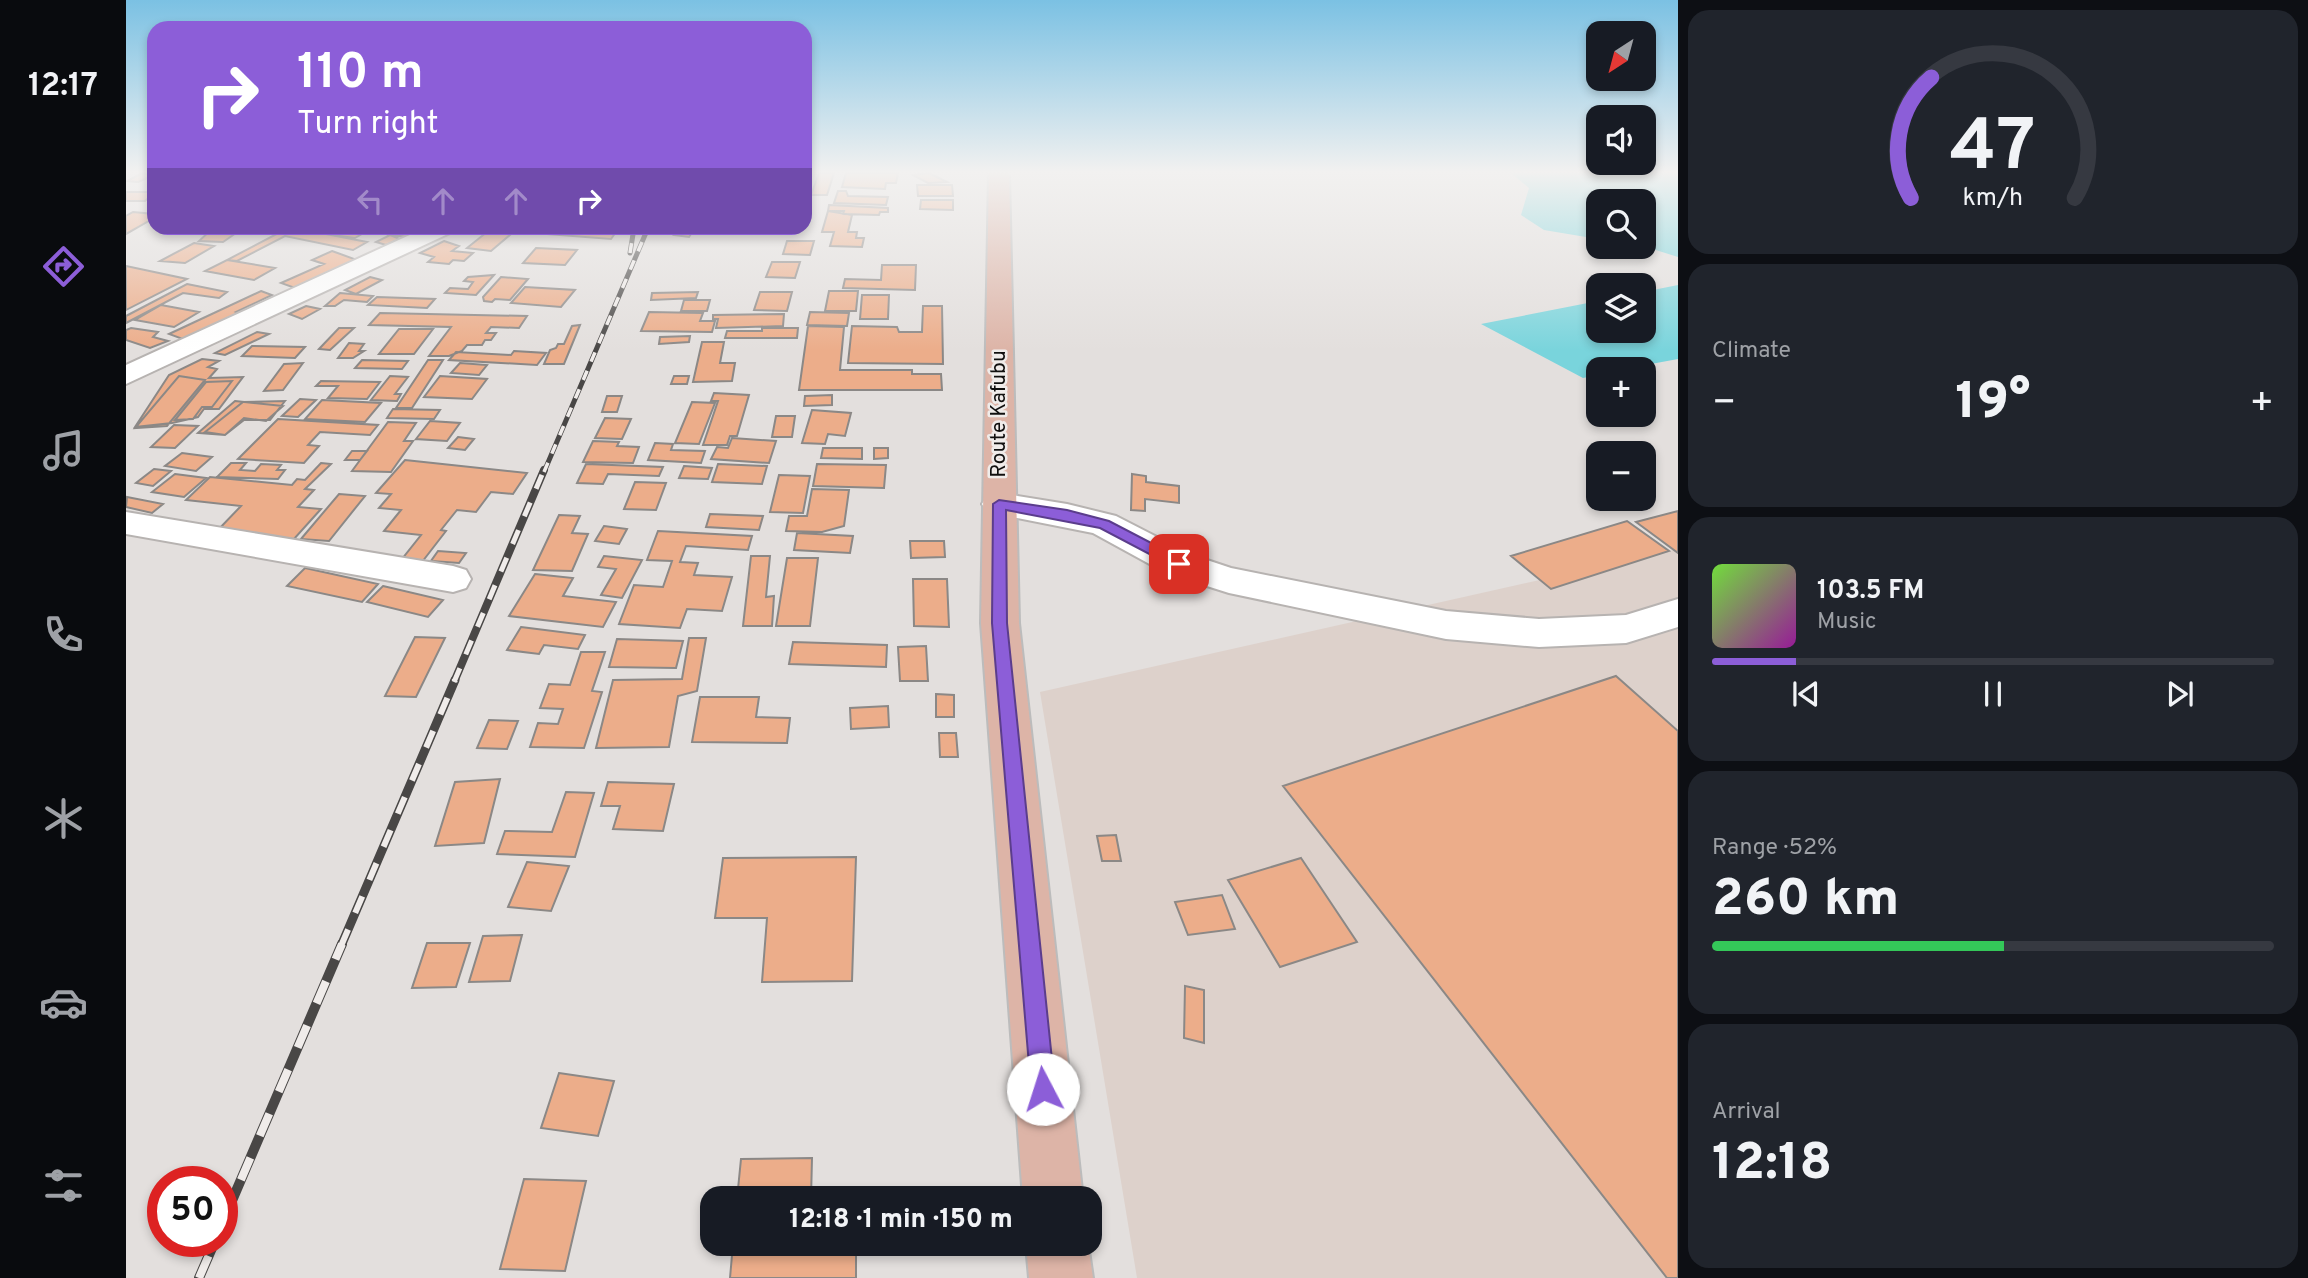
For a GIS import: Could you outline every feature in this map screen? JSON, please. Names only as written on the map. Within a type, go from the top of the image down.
[{"type":"main road","name":"Route Kafubu","points":[[999,233],[1000,623],[1052,1186]]},
{"type":"main road","points":[[1058,1256],[1060,1278]]},
{"type":"street","points":[[126,376],[427,235]]},
{"type":"street","points":[[999,504],[1104,524],[1179,564],[1228,580],[1446,625],[1539,633],[1626,629],[1678,613]]},
{"type":"street","points":[[126,523],[453,579]]},
{"type":"shaded area","points":[[1678,549],[1678,1278],[1137,1278],[1040,692]]},
{"type":"water","points":[[1560,233],[1586,233],[1586,237]]},
{"type":"water","points":[[1656,233],[1678,233],[1678,257],[1656,250]]},
{"type":"water","points":[[1678,285],[1678,359],[1656,363],[1656,357],[1586,357],[1586,377],[1583,378],[1481,324],[1586,303],[1586,343],[1656,343],[1656,289]]},
{"type":"building","points":[[834,233],[857,233],[856,238],[864,238],[862,247],[830,246]]},
{"type":"building","points":[[206,235],[233,235],[223,242],[199,241]]},
{"type":"building","points":[[275,235],[331,235],[367,242],[353,250],[285,236],[237,261],[227,260]]},
{"type":"building","points":[[332,235],[360,235],[355,238]]},
{"type":"building","points":[[390,235],[400,239],[386,245],[376,242]]},
{"type":"building","points":[[483,235],[510,235],[491,251],[467,248]]},
{"type":"building","points":[[559,235],[614,235],[611,239]]},
{"type":"building","points":[[444,241],[459,246],[452,251],[473,253],[464,261],[453,260],[449,264],[428,262],[434,257],[420,253]]},
{"type":"building","points":[[787,241],[814,241],[810,255],[783,254]]},
{"type":"building","points":[[194,243],[214,246],[185,263],[160,261]]},
{"type":"building","points":[[536,248],[577,250],[565,265],[523,263]]},
{"type":"building","points":[[332,251],[357,260],[295,288],[281,283],[324,264],[312,260]]},
{"type":"building","points":[[227,260],[275,268],[254,280],[205,271]]},
{"type":"building","points":[[772,262],[800,262],[795,278],[766,277]]},
{"type":"building","points":[[882,265],[916,265],[915,290],[843,288],[845,279],[881,280]]},
{"type":"building","points":[[126,266],[187,279],[126,310]]},
{"type":"building","points":[[494,275],[476,295],[445,293],[450,288],[468,289],[473,282],[464,281],[468,277]]},
{"type":"building","points":[[370,277],[382,280],[356,294],[345,290]]},
{"type":"building","points":[[501,277],[528,279],[510,300],[484,301],[483,297]]},
{"type":"building","points":[[187,284],[227,292],[219,298],[183,293],[126,323],[126,316]]},
{"type":"building","points":[[525,287],[575,290],[561,307],[511,303]]},
{"type":"building","points":[[261,291],[272,295],[236,312],[243,315],[188,341],[169,334]]},
{"type":"building","points":[[829,291],[858,291],[856,311],[825,311]]},
{"type":"building","points":[[698,292],[696,298],[651,300],[652,293]]},
{"type":"building","points":[[760,292],[792,292],[787,311],[754,310]]},
{"type":"building","points":[[340,293],[373,296],[367,302],[344,300],[335,306],[325,306]]},
{"type":"building","points":[[862,295],[889,295],[888,319],[860,319]]},
{"type":"building","points":[[377,297],[435,299],[427,308],[368,305]]},
{"type":"building","points":[[684,300],[710,300],[707,311],[681,311]]},
{"type":"building","points":[[161,305],[199,312],[174,327],[135,320]]},
{"type":"building","points":[[306,306],[320,309],[302,319],[289,314]]},
{"type":"building","points":[[923,306],[942,306],[943,364],[848,363],[852,326],[897,327],[899,332],[922,332]]},
{"type":"building","points":[[649,312],[703,313],[700,321],[715,321],[712,332],[641,331]]},
{"type":"building","points":[[810,312],[849,313],[847,326],[807,325]]},
{"type":"building","points":[[380,313],[527,316],[519,328],[491,327],[486,333],[496,333],[482,345],[467,345],[462,351],[449,356],[429,356],[451,327],[369,325]]},
{"type":"building","points":[[784,314],[783,326],[716,328],[718,319],[713,319],[713,315]]},
{"type":"building","points":[[580,325],[564,364],[544,364],[550,350],[558,344],[564,344],[572,326]]},
{"type":"building","points":[[808,326],[844,327],[840,370],[912,370],[912,374],[941,374],[942,390],[799,390]]},
{"type":"building","points":[[131,328],[158,332],[153,337],[168,341],[150,348],[126,340],[126,330]]},
{"type":"building","points":[[339,328],[354,328],[330,350],[319,349]]},
{"type":"building","points":[[762,328],[798,328],[797,338],[725,338],[727,331],[762,331]]},
{"type":"building","points":[[399,329],[433,329],[414,354],[379,354]]},
{"type":"building","points":[[257,332],[269,334],[225,355],[215,353]]},
{"type":"building","points":[[690,336],[689,342],[659,344],[660,337]]},
{"type":"building","points":[[702,342],[724,342],[720,363],[735,363],[732,381],[693,382]]},
{"type":"building","points":[[349,343],[364,344],[359,351],[364,351],[353,358],[338,358]]},
{"type":"building","points":[[252,346],[305,347],[295,358],[242,356]]},
{"type":"building","points":[[514,351],[546,353],[537,365],[449,360],[456,352],[511,355]]},
{"type":"building","points":[[202,359],[219,361],[208,367],[217,369],[209,378],[243,377],[219,409],[204,409],[198,417],[172,423],[135,427],[169,375]]},
{"type":"building","points":[[362,360],[408,361],[402,369],[355,368]]},
{"type":"building","points":[[428,360],[443,360],[412,408],[396,408]]},
{"type":"building","points":[[303,363],[283,390],[264,391],[284,364]]},
{"type":"building","points":[[460,363],[487,365],[479,375],[451,373]]},
{"type":"building","points":[[179,376],[205,380],[167,426],[135,428]]},
{"type":"building","points":[[390,376],[408,377],[395,394],[401,394],[397,401],[371,400]]},
{"type":"building","points":[[440,376],[487,379],[472,399],[424,397]]},
{"type":"building","points":[[674,376],[689,376],[687,384],[671,384]]},
{"type":"building","points":[[232,381],[212,407],[202,407],[193,419],[175,420],[206,382]]},
{"type":"building","points":[[321,381],[380,382],[367,399],[328,398],[338,386],[316,386]]},
{"type":"building","points":[[714,393],[749,395],[737,436],[730,436],[727,445],[703,445],[718,401],[711,401]]},
{"type":"building","points":[[832,395],[832,405],[804,406],[805,396]]},
{"type":"building","points":[[607,396],[622,396],[617,412],[602,412]]},
{"type":"building","points":[[300,399],[316,400],[298,417],[282,416]]},
{"type":"building","points":[[322,400],[381,403],[365,422],[305,419]]},
{"type":"building","points":[[235,401],[283,406],[266,421],[244,418],[225,435],[198,433]]},
{"type":"building","points":[[285,401],[270,420],[244,420],[225,435],[205,432],[243,402]]},
{"type":"building","points":[[692,402],[715,403],[699,444],[675,443]]},
{"type":"building","points":[[393,409],[440,410],[434,419],[387,418]]},
{"type":"building","points":[[812,410],[851,413],[845,436],[828,434],[825,444],[802,443]]},
{"type":"building","points":[[776,416],[795,416],[792,437],[772,437]]},
{"type":"building","points":[[605,418],[631,419],[622,439],[595,438]]},
{"type":"building","points":[[278,419],[378,425],[370,435],[320,432],[308,445],[319,446],[304,463],[238,459]]},
{"type":"building","points":[[430,421],[460,423],[447,441],[416,439]]},
{"type":"building","points":[[388,422],[416,423],[404,441],[413,441],[391,472],[352,471]]},
{"type":"building","points":[[174,425],[198,426],[175,448],[151,447]]},
{"type":"building","points":[[458,437],[474,439],[465,450],[448,448]]},
{"type":"building","points":[[732,438],[776,441],[769,463],[711,459],[717,447],[728,448]]},
{"type":"building","points":[[593,441],[619,442],[617,446],[639,447],[633,463],[583,462]]},
{"type":"building","points":[[655,443],[673,444],[671,450],[705,451],[701,463],[648,460]]},
{"type":"building","points":[[823,448],[862,448],[862,459],[821,458]]},
{"type":"building","points":[[874,448],[888,448],[888,458],[874,459]]},
{"type":"building","points":[[352,451],[367,451],[360,460],[345,460]]},
{"type":"building","points":[[182,453],[212,457],[196,471],[165,466]]},
{"type":"building","points":[[405,460],[527,473],[513,494],[491,492],[476,512],[457,510],[441,530],[446,531],[422,562],[402,559],[421,535],[384,531],[401,510],[379,508],[391,494],[376,493]]},
{"type":"building","points":[[231,463],[246,463],[240,470],[255,471],[261,464],[281,465],[277,470],[285,470],[278,479],[217,477]]},
{"type":"building","points":[[321,463],[331,464],[305,489],[314,490],[298,507],[321,509],[294,539],[216,532],[241,506],[186,500],[210,477],[292,485],[297,479],[305,480]]},
{"type":"building","points":[[586,464],[663,467],[659,476],[608,474],[603,484],[577,483]]},
{"type":"building","points":[[718,464],[767,466],[762,484],[712,482]]},
{"type":"building","points":[[817,464],[886,465],[884,488],[813,486]]},
{"type":"building","points":[[684,466],[712,468],[708,479],[679,478]]},
{"type":"building","points":[[154,469],[171,471],[153,486],[136,483]]},
{"type":"building","points":[[175,474],[206,478],[184,497],[152,492]]},
{"type":"building","points":[[1132,474],[1146,476],[1146,482],[1179,486],[1179,503],[1145,499],[1145,511],[1131,510]]},
{"type":"building","points":[[779,475],[810,476],[803,513],[770,512]]},
{"type":"building","points":[[635,482],[666,483],[656,510],[624,509]]},
{"type":"building","points":[[812,489],[849,490],[844,526],[822,532],[786,531],[789,516],[807,516]]},
{"type":"building","points":[[339,494],[365,496],[329,541],[301,539]]},
{"type":"building","points":[[127,497],[163,504],[152,513],[126,507]]},
{"type":"building","points":[[1678,511],[1678,553],[1636,522]]},
{"type":"building","points":[[710,514],[763,516],[759,530],[706,527]]},
{"type":"building","points":[[559,515],[580,516],[572,533],[588,534],[572,571],[533,570]]},
{"type":"building","points":[[1627,521],[1669,551],[1551,589],[1511,556]]},
{"type":"building","points":[[604,526],[627,529],[619,544],[595,541]]},
{"type":"building","points":[[658,531],[752,536],[748,550],[686,546],[680,562],[698,563],[694,575],[732,577],[722,611],[687,609],[680,628],[619,624],[634,585],[663,587],[672,561],[647,560]]},
{"type":"building","points":[[797,533],[853,536],[850,553],[794,550]]},
{"type":"building","points":[[910,541],[944,541],[945,557],[911,558]]},
{"type":"building","points":[[438,551],[466,553],[459,563],[431,561]]},
{"type":"building","points":[[604,556],[642,560],[622,598],[601,595],[616,569],[598,567]]},
{"type":"building","points":[[751,556],[770,556],[766,597],[774,596],[772,626],[743,626]]},
{"type":"building","points":[[787,558],[818,558],[810,626],[776,626]]},
{"type":"building","points":[[305,568],[378,584],[362,602],[287,586]]},
{"type":"building","points":[[535,574],[573,578],[563,596],[616,602],[603,627],[509,616]]},
{"type":"building","points":[[913,579],[947,579],[949,627],[914,626]]},
{"type":"building","points":[[383,586],[443,600],[428,617],[367,602]]},
{"type":"building","points":[[521,627],[585,635],[578,649],[544,645],[539,654],[507,650]]},
{"type":"building","points":[[415,637],[445,638],[416,697],[385,696]]},
{"type":"building","points":[[689,638],[706,638],[697,691],[678,696],[669,747],[596,748],[613,680],[682,679]]},
{"type":"building","points":[[617,639],[683,641],[676,668],[609,667]]},
{"type":"building","points":[[793,642],[887,645],[886,667],[789,664]]},
{"type":"building","points":[[926,646],[928,681],[900,681],[898,647]]},
{"type":"building","points":[[581,652],[605,652],[592,691],[602,692],[584,748],[530,747],[538,723],[558,724],[563,709],[540,708],[549,684],[570,685]]},
{"type":"building","points":[[1616,676],[1678,731],[1678,1278],[1667,1278],[1283,786]]},
{"type":"building","points":[[936,694],[954,695],[954,717],[936,717]]},
{"type":"building","points":[[700,697],[759,697],[756,717],[790,718],[787,743],[692,742]]},
{"type":"building","points":[[888,706],[889,727],[851,729],[850,708]]},
{"type":"building","points":[[489,720],[518,721],[507,749],[477,748]]},
{"type":"building","points":[[939,733],[956,733],[958,757],[940,757]]},
{"type":"building","points":[[500,779],[484,843],[435,846],[455,782]]},
{"type":"building","points":[[608,782],[674,784],[663,831],[613,829],[620,806],[601,806]]},
{"type":"building","points":[[566,792],[594,793],[575,857],[497,854],[505,831],[552,832]]},
{"type":"building","points":[[1116,835],[1121,861],[1102,861],[1097,836]]},
{"type":"building","points":[[856,857],[852,981],[762,982],[767,918],[715,918],[723,858]]},
{"type":"building","points":[[1301,858],[1357,942],[1280,967],[1228,880]]},
{"type":"building","points":[[527,862],[569,866],[551,911],[508,907]]},
{"type":"building","points":[[1222,895],[1235,929],[1188,935],[1175,902]]},
{"type":"building","points":[[522,935],[510,981],[469,982],[483,936]]},
{"type":"building","points":[[427,943],[470,943],[456,987],[412,988]]},
{"type":"building","points":[[1185,986],[1204,990],[1204,1043],[1184,1038]]},
{"type":"building","points":[[559,1073],[614,1081],[598,1136],[541,1128]]},
{"type":"building","points":[[812,1158],[811,1186],[738,1186],[741,1159]]},
{"type":"building","points":[[524,1179],[586,1181],[565,1271],[500,1269]]},
{"type":"building","points":[[732,1256],[856,1256],[856,1278],[730,1278]]},
{"type":"railway","points":[[630,253],[633,235]]},
{"type":"railway","points":[[544,472],[645,235]]},
{"type":"railway","points":[[454,682],[544,470]]},
{"type":"railway","points":[[341,946],[455,680]]},
{"type":"railway","points":[[238,1187],[342,944]]},
{"type":"railway","points":[[199,1278],[208,1257]]},
{"type":"route","points":[[1043,1089],[1000,623],[999,504],[1104,524],[1179,564]]}]
